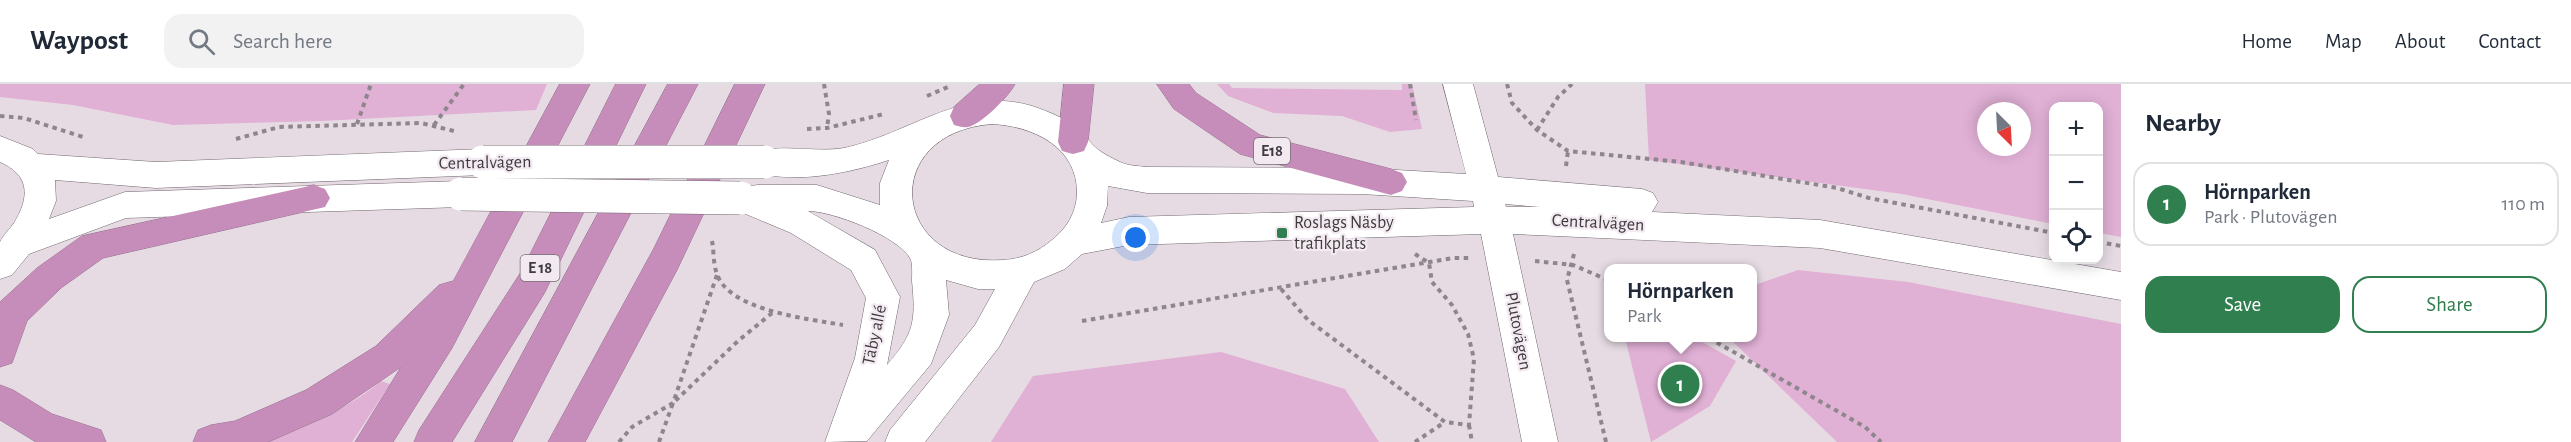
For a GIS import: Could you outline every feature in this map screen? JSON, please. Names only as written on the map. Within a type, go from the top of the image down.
[{"type":"highway","points":[[373,442],[440,337],[575,84]]},
{"type":"highway","name":"E 18","points":[[432,442],[533,282],[631,84]]},
{"type":"highway","name":"E 18","points":[[493,442],[683,84]]},
{"type":"highway","points":[[566,442],[665,260],[750,84]]},
{"type":"highway","points":[[965,116],[1000,84]]},
{"type":"highway","points":[[1078,149],[1079,84]]},
{"type":"highway","name":"E18","points":[[1172,84],[1185,101],[1251,145],[1391,182]]},
{"type":"highway","points":[[0,352],[12,313],[49,278],[94,246],[314,198]]},
{"type":"highway","points":[[211,442],[237,438],[329,395],[388,357],[472,275]]},
{"type":"highway","points":[[0,366],[6,404],[43,428],[88,442]]},
{"type":"street","name":"Plutovägen","points":[[1458,84],[1503,260],[1540,442]]},
{"type":"street","name":"Centralvägen","points":[[32,166],[156,175],[483,162],[844,161],[933,130],[965,116],[995,112],[1024,115],[1051,125],[1078,149],[1115,175],[1147,180],[1391,182],[1485,188],[1553,196],[1810,213],[1909,227],[2049,255]]},
{"type":"street","name":"Centralvägen","points":[[916,245],[895,206],[897,177],[910,151],[933,130]]},
{"type":"street","name":"Centralvägen","points":[[0,149],[16,153],[32,166],[41,187],[37,214],[11,254]]},
{"type":"street","name":"Centralvägen","points":[[11,254],[125,206],[461,194],[817,198],[867,214],[956,271],[988,276],[1022,272],[1050,260],[1072,242],[1086,222],[1093,200],[1092,177],[1078,149]]},
{"type":"street","name":"Täby allé","points":[[740,198],[802,223],[863,260],[883,297],[872,358],[843,442]]},
{"type":"street","name":"Centralvägen","points":[[1072,242],[1129,231],[1492,220],[1561,221],[1820,234],[2121,286]]},
{"type":"street","name":"Täby allé","points":[[843,442],[920,353],[932,315],[916,245]]},
{"type":"street","points":[[2094,264],[2121,269]]},
{"type":"street","points":[[903,442],[987,336],[1022,272]]},
{"type":"path","points":[[357,124],[372,84]]},
{"type":"path","points":[[434,125],[464,84]]},
{"type":"path","points":[[824,84],[829,114],[826,128]]},
{"type":"path","points":[[920,100],[954,84]]},
{"type":"path","points":[[1410,84],[1416,120]]},
{"type":"path","points":[[1507,84],[1512,103],[1536,130],[1568,151],[1681,162],[1837,188],[1869,198],[2049,232]]},
{"type":"path","points":[[1536,130],[1558,97],[1572,84]]},
{"type":"path","points":[[805,129],[826,128],[887,114]]},
{"type":"path","points":[[0,116],[24,118],[88,138]]},
{"type":"path","points":[[227,142],[279,127],[422,123],[461,131]]},
{"type":"path","points":[[2103,243],[2121,246]]},
{"type":"path","points":[[1576,250],[1570,262],[1567,280],[1606,442]]},
{"type":"path","points":[[1570,262],[1586,267],[1604,278]]},
{"type":"path","points":[[1082,321],[1429,263],[1432,282],[1452,305],[1468,334],[1474,359],[1470,425],[1472,442]]},
{"type":"path","points":[[659,442],[717,275]]},
{"type":"path","points":[[1280,288],[1308,320],[1445,422],[1470,425]]},
{"type":"path","points":[[619,442],[632,427],[673,403],[738,341],[772,313]]},
{"type":"path","points":[[1716,342],[1865,427],[1881,442]]},
{"type":"path","points":[[1415,442],[1445,422]]},
{"type":"shaded area","points":[[0,84],[547,84],[536,110],[321,121],[173,125],[73,105],[0,97]]},
{"type":"shaded area","points":[[1217,84],[1229,84],[1232,88],[1402,90],[1402,84],[1412,84],[1422,129],[1390,132],[1342,116],[1273,113],[1228,96]]},
{"type":"shaded area","points":[[1645,84],[2121,84],[2121,237],[2103,234],[2103,102],[2049,102],[2049,223],[1902,194],[1649,160]]},
{"type":"shaded area","points":[[1798,270],[1908,282],[2121,324],[2121,442],[1837,442],[1733,342],[1757,342],[1757,284]]},
{"type":"shaded area","points":[[1626,342],[1702,342],[1736,361],[1710,406],[1651,442]]},
{"type":"shaded area","points":[[1221,352],[1345,389],[1379,442],[991,442],[1033,376]]},
{"type":"shaded area","points":[[381,381],[390,384],[352,442],[264,442],[340,409]]},
{"type":"place","name":"Roslags Näsby trafikplats","points":[[1282,233]]},
{"type":"place","name":"Hörnparken","points":[[1680,384]]}]
